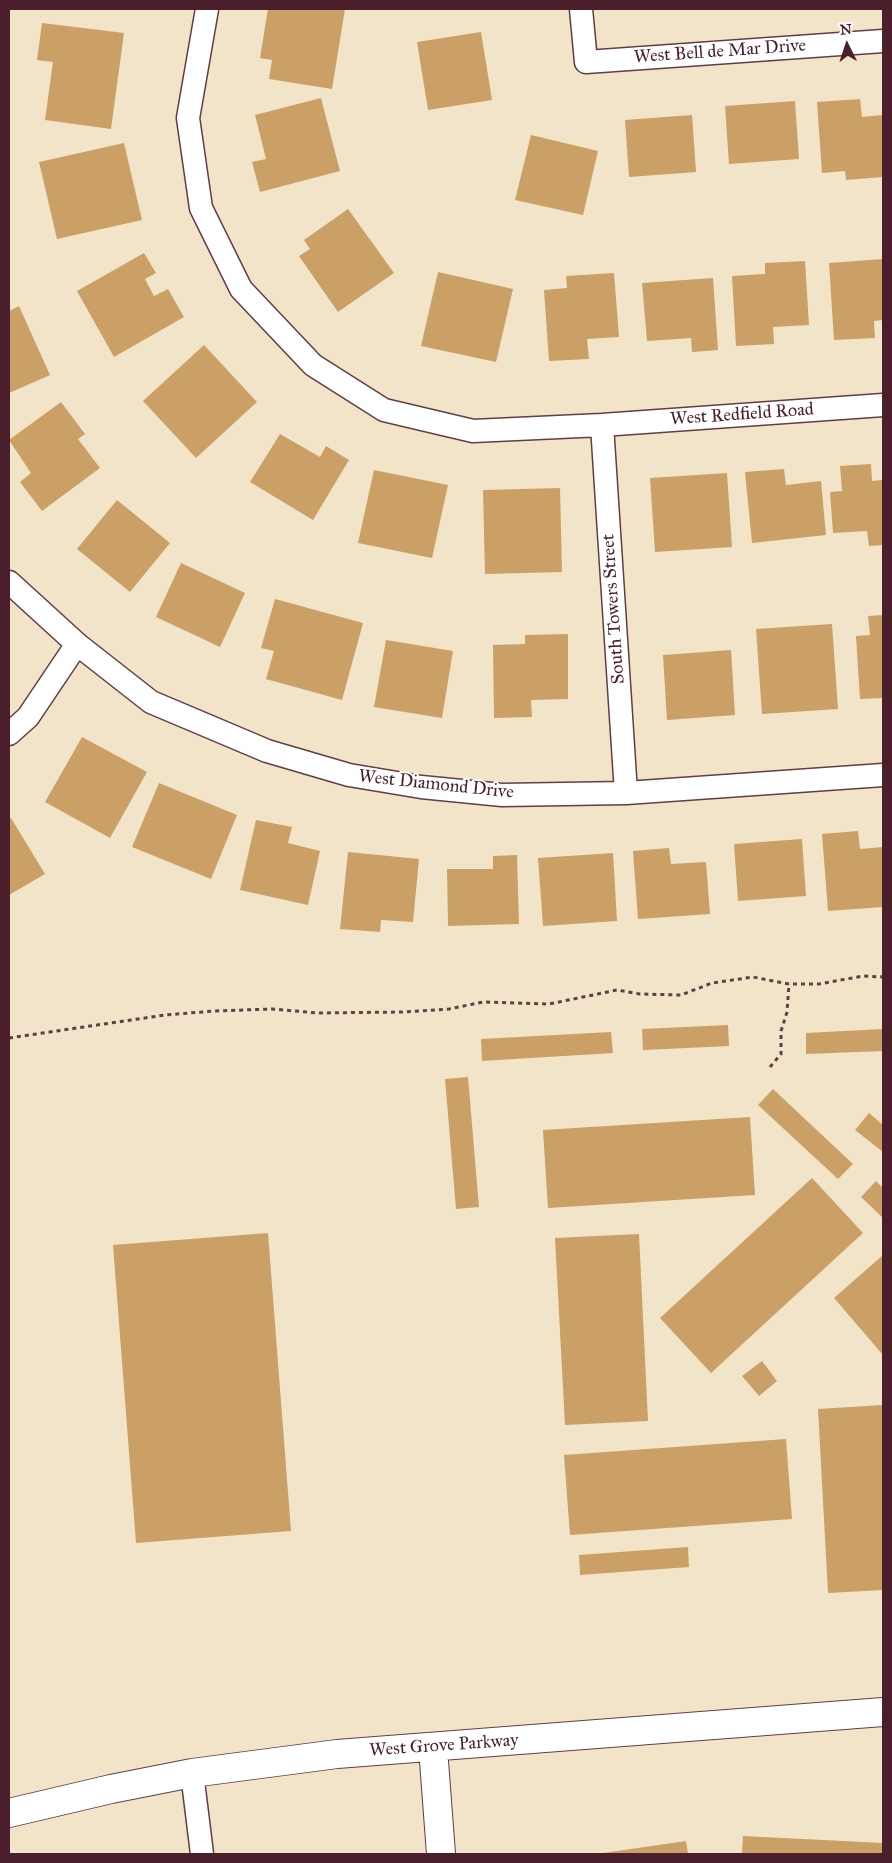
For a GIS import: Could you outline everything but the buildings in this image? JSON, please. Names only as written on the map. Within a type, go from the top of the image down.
[{"type":"street","name":"West Redfield Road","points":[[207,9],[188,118],[201,208],[241,289],[314,365],[384,410],[474,431],[602,425],[883,405]]},
{"type":"street","name":"West Bell de Mar Drive","points":[[581,9],[586,62],[883,41]]},
{"type":"street","name":"South Towers Street","points":[[602,425],[626,793]]},
{"type":"street","name":"West Diamond Drive","points":[[9,582],[76,644],[151,702],[267,751],[349,776],[421,787],[502,795],[626,793],[883,775]]},
{"type":"street","points":[[9,734],[28,717],[76,644]]},
{"type":"street","name":"West Grove Parkway","points":[[9,1813],[111,1789],[192,1773],[337,1754],[883,1712]]},
{"type":"street","points":[[433,1748],[441,1854]]},
{"type":"street","points":[[192,1773],[202,1854]]},
{"type":"path","points":[[9,1038],[165,1015],[204,1012],[272,1009],[318,1013],[402,1012],[449,1009],[483,1002],[549,1004],[617,990],[640,994],[681,995],[712,983],[753,977],[789,984],[819,984],[863,976],[883,978]]},
{"type":"path","points":[[770,1067],[780,1054],[781,1031],[788,1012],[789,984]]}]
